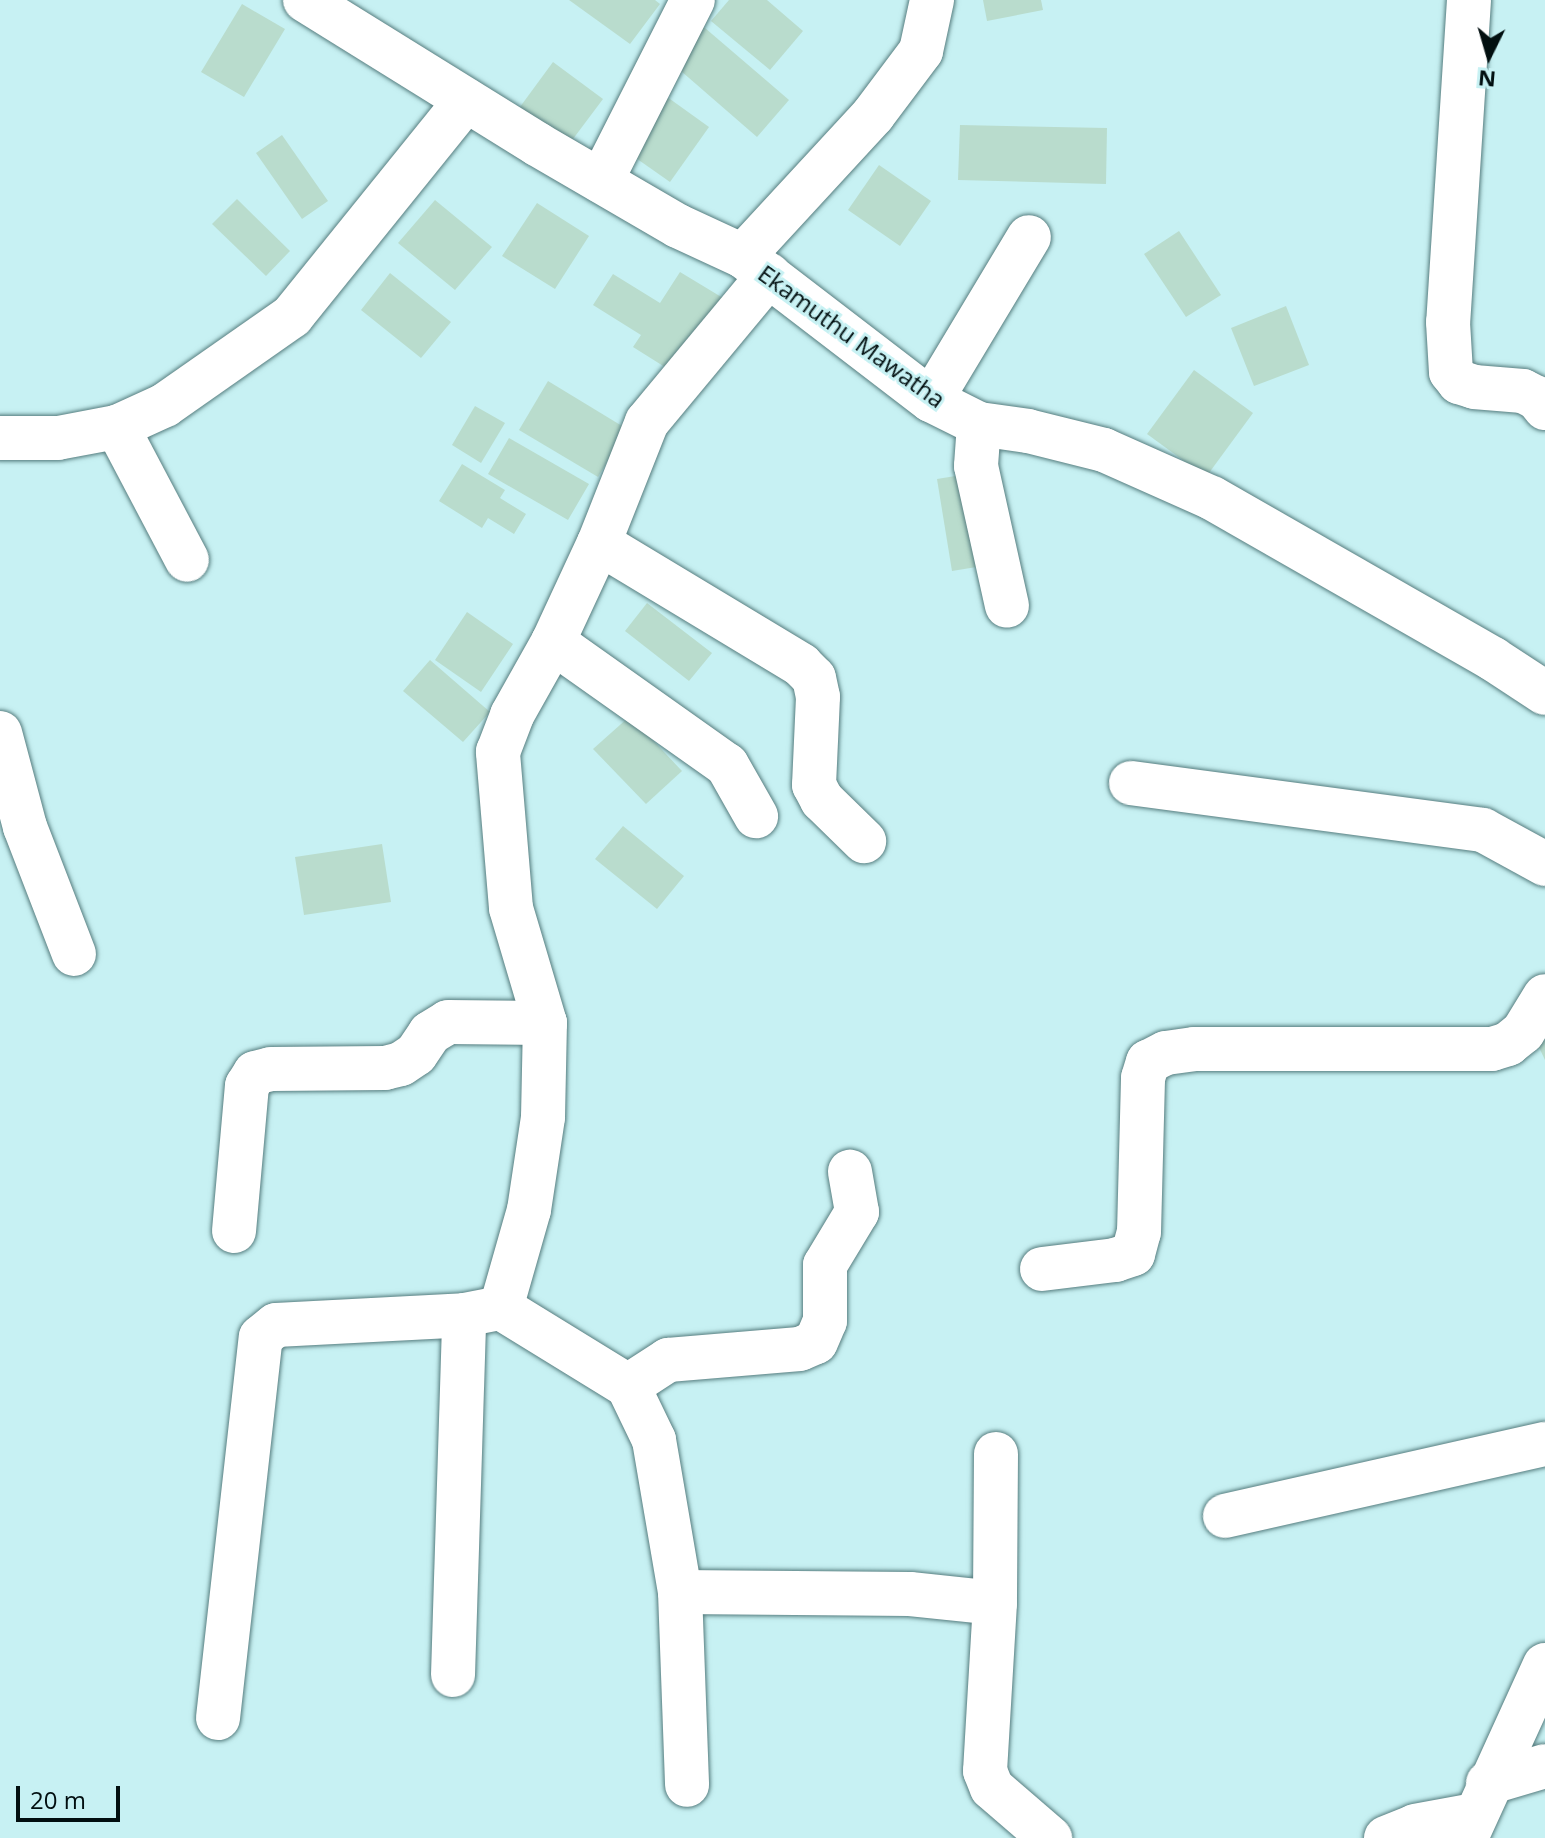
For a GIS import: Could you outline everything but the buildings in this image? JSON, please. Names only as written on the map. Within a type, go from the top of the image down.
[{"type":"street","name":"Ekamuthu Mawatha","points":[[305,0],[601,181],[678,226],[756,265],[931,400],[979,424],[1028,431],[1104,450],[1212,498],[1493,659],[1545,693]]},
{"type":"street","points":[[601,181],[693,0]]},
{"type":"street","points":[[453,1675],[482,1311],[529,1210],[543,1117],[545,1023],[511,908],[498,752],[512,715],[553,642],[599,543],[647,422],[756,265],[921,51],[932,0]]},
{"type":"street","points":[[1469,0],[1448,322],[1451,372],[1459,382],[1474,387],[1523,391],[1537,398],[1545,408]]},
{"type":"street","points":[[0,438],[58,438],[117,427],[165,405],[292,316],[466,100]]},
{"type":"street","points":[[931,400],[1029,237]]},
{"type":"street","points":[[979,424],[976,466],[1007,606]]},
{"type":"street","points":[[117,427],[187,560]]},
{"type":"street","points":[[599,543],[801,665],[814,678],[818,697],[814,785],[822,800],[864,841]]},
{"type":"street","points":[[553,642],[727,765],[756,816]]},
{"type":"street","points":[[0,733],[25,827],[74,954]]},
{"type":"street","points":[[1131,783],[1483,830],[1545,864]]},
{"type":"street","points":[[1042,1269],[1115,1260],[1133,1254],[1139,1232],[1143,1078],[1148,1062],[1166,1053],[1194,1049],[1492,1049],[1508,1044],[1523,1032],[1545,996]]},
{"type":"street","points":[[234,1231],[247,1086],[255,1073],[271,1069],[385,1068],[401,1064],[416,1054],[430,1033],[448,1022],[545,1023]]},
{"type":"street","points":[[628,1386],[668,1360],[800,1349],[816,1342],[825,1321],[825,1265],[833,1249],[850,1230],[857,1212],[850,1172]]},
{"type":"street","points":[[218,1718],[261,1337],[276,1325],[482,1311],[628,1386],[654,1440],[680,1592],[687,1785]]},
{"type":"street","points":[[1225,1516],[1545,1444]]},
{"type":"street","points":[[996,1454],[995,1603],[985,1771],[992,1788],[1050,1838]]},
{"type":"street","points":[[680,1592],[910,1594],[995,1603]]},
{"type":"street","points":[[1477,1812],[1545,1665]]},
{"type":"street","points":[[1386,1838],[1415,1826],[1477,1812],[1545,1766]]}]
